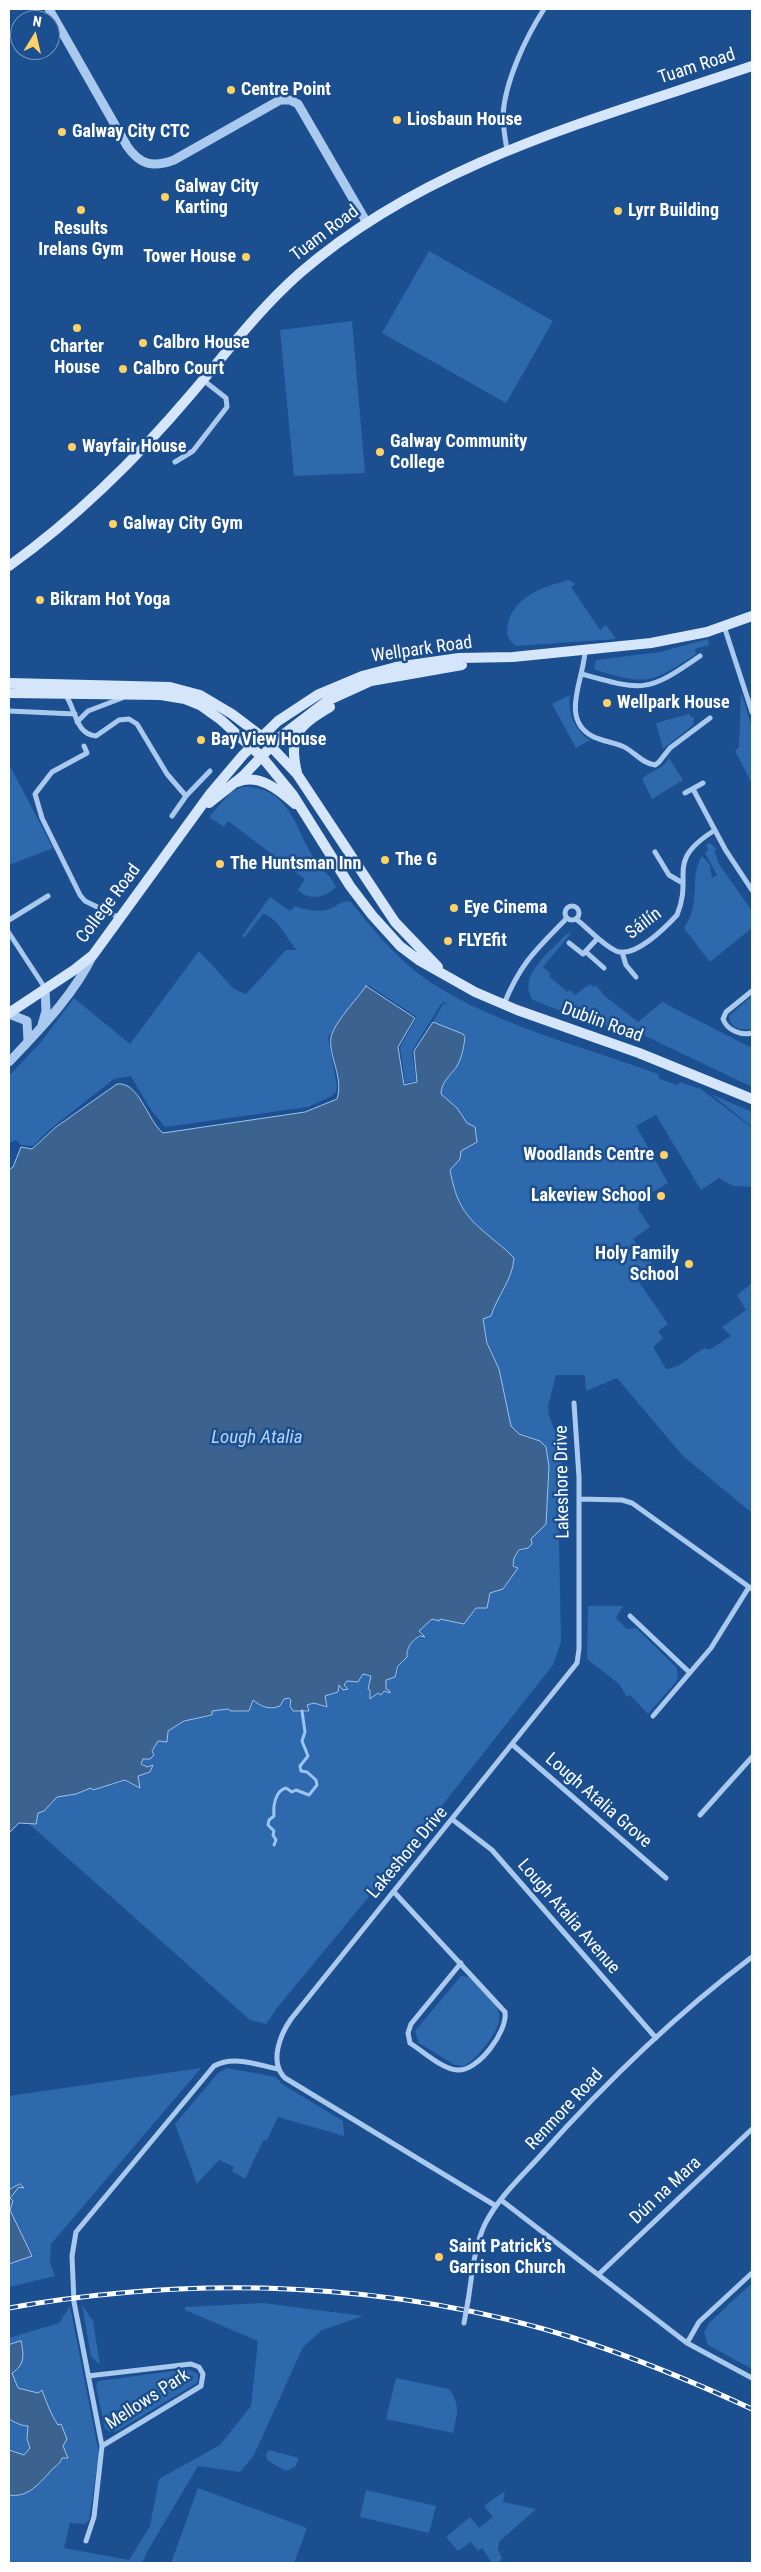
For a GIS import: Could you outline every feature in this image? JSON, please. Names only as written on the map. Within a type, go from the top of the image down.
[{"type":"main road","name":"Tuam Road","points":[[9,566],[60,526],[120,471],[203,380],[256,316],[290,283],[387,208],[439,181],[507,150],[752,66]]},
{"type":"main road","name":"Wellpark Road","points":[[250,747],[261,736],[307,701],[362,676],[436,661],[501,658],[651,644],[724,626],[752,616]]},
{"type":"main road","name":"Wellpark Road","points":[[262,757],[271,746],[297,723],[327,701],[371,681],[501,658]]},
{"type":"main road","points":[[297,774],[293,755],[296,734],[325,710],[371,681]]},
{"type":"main road","name":"Dublin Road","points":[[9,683],[128,684],[181,688],[219,705],[261,736],[297,774],[395,922],[443,972]]},
{"type":"main road","name":"Dublin Road","points":[[9,693],[174,696],[194,702],[221,720],[262,757],[293,794],[350,886],[372,915],[400,946],[420,961],[443,972],[475,992],[640,1054],[752,1100]]},
{"type":"main road","name":"College Road","points":[[9,1013],[93,954],[210,794],[250,747]]},
{"type":"main road","name":"College Road","points":[[195,816],[262,757]]},
{"type":"main road","points":[[232,783],[248,779],[270,785],[305,812]]},
{"type":"street","points":[[49,9],[127,146],[134,156],[143,163],[162,165],[174,160],[280,100],[290,100],[298,104],[367,223]]},
{"type":"street","points":[[507,150],[503,128],[504,107],[524,44],[544,9]]},
{"type":"street","points":[[175,462],[193,451],[227,408],[226,398],[203,380]]},
{"type":"street","points":[[724,626],[752,712]]},
{"type":"street","points":[[585,650],[582,674],[574,706],[585,731],[595,737],[626,748],[649,764],[659,762],[670,748],[710,718]]},
{"type":"street","points":[[582,674],[618,684],[640,687],[659,682],[700,656]]},
{"type":"street","points":[[64,693],[83,732],[96,736],[120,720],[129,719],[137,724],[167,774],[186,796]]},
{"type":"street","points":[[78,722],[82,716],[94,708],[132,694]]},
{"type":"street","points":[[9,711],[75,714]]},
{"type":"street","points":[[84,746],[88,753],[52,772],[35,794],[42,818],[80,895],[85,901],[120,918]]},
{"type":"street","points":[[172,816],[186,796],[210,771]]},
{"type":"street","points":[[685,793],[702,783]]},
{"type":"street","points":[[693,789],[714,830],[752,890]]},
{"type":"street","name":"Sáilín","points":[[567,918],[566,911],[573,906],[579,911],[576,919],[610,948],[622,952],[640,946],[677,915],[681,902],[685,858],[690,848],[714,830]]},
{"type":"street","points":[[655,852],[669,875],[682,882]]},
{"type":"street","points":[[9,920],[48,896]]},
{"type":"street","points":[[504,1004],[516,976],[525,962],[567,918],[576,919]]},
{"type":"street","points":[[9,933],[46,988],[46,1010],[41,1027]]},
{"type":"street","name":"Sáilín","points":[[586,952],[598,938]]},
{"type":"street","points":[[569,942],[580,953],[586,952],[604,968]]},
{"type":"street","name":"Sáilín","points":[[622,952],[626,965],[636,977]]},
{"type":"street","points":[[9,1062],[74,988],[93,954]]},
{"type":"street","points":[[752,991],[726,1012],[724,1019],[727,1026],[737,1032],[752,1033]]},
{"type":"street","points":[[9,1013],[27,1021],[28,1042]]},
{"type":"street","name":"Lakeshore Drive","points":[[278,2069],[278,2047],[286,2026],[577,1663],[579,1649],[579,1499],[574,1403]]},
{"type":"street","points":[[579,1499],[622,1500],[632,1503],[751,1588],[711,1648],[688,1672],[653,1716]]},
{"type":"street","points":[[630,1616],[688,1672]]},
{"type":"street","name":"Lough Atalia Grove","points":[[513,1745],[666,1878]]},
{"type":"street","points":[[700,1815],[752,1757]]},
{"type":"street","name":"Lough Atalia Avenue","points":[[453,1820],[492,1850],[656,2038]]},
{"type":"street","points":[[394,1892],[461,1963],[504,2009],[506,2016],[502,2032],[481,2058],[468,2069],[458,2070],[447,2067],[410,2043],[408,2033],[411,2024],[461,1963]]},
{"type":"street","name":"Renmore Road","points":[[464,2323],[477,2249],[485,2225],[496,2206],[576,2116],[656,2038],[751,1961]]},
{"type":"street","name":"Mellows Park","points":[[86,2541],[94,2517],[102,2446],[73,2291],[72,2256],[74,2235],[214,2066],[224,2062],[236,2061],[278,2069]]},
{"type":"street","points":[[278,2069],[284,2078],[496,2206]]},
{"type":"street","name":"Dún na Mara","points":[[599,2274],[752,2129]]},
{"type":"street","points":[[501,2200],[687,2343],[752,2378]]},
{"type":"street","points":[[687,2343],[699,2322],[752,2273]]},
{"type":"street","name":"Mellows Park","points":[[88,2376],[191,2364],[199,2367],[203,2374],[201,2386],[102,2446]]},
{"type":"shaded area","points":[[429,251],[553,321],[506,403],[382,333]]},
{"type":"shaded area","points":[[352,321],[365,473],[294,476],[280,330]]},
{"type":"shaded area","points":[[569,580],[575,584],[571,587],[600,630],[606,625],[616,639],[516,646],[509,639],[507,630],[512,613],[517,605],[532,593]]},
{"type":"shaded area","points":[[708,639],[709,645],[695,649],[696,654],[669,671],[649,679],[627,678],[594,668],[596,660],[660,652]]},
{"type":"shaded area","points":[[741,692],[752,727],[752,784],[735,751],[739,747]]},
{"type":"shaded area","points":[[570,695],[569,701],[573,720],[580,732],[590,740],[576,748],[552,704]]},
{"type":"shaded area","points":[[689,714],[691,717],[694,717],[693,725],[663,749],[656,723]]},
{"type":"shaded area","points":[[669,758],[683,780],[652,799],[642,779],[664,765]]},
{"type":"shaded area","points":[[9,764],[53,848],[9,865]]},
{"type":"shaded area","points":[[242,787],[258,788],[271,793],[281,801],[289,811],[315,860],[336,887],[332,891],[317,897],[307,896],[302,893],[298,890],[305,879],[228,821],[224,827],[209,817],[231,792]]},
{"type":"shaded area","points":[[710,843],[717,849],[714,850],[719,864],[752,911],[752,928],[710,962],[684,928],[693,908],[696,872],[702,856],[710,865],[712,878],[717,875],[705,853],[708,850],[706,844]]},
{"type":"shaded area","points":[[270,897],[290,911],[295,906],[318,911],[332,908],[343,902],[351,902],[400,958],[419,974],[445,991],[473,1006],[534,1032],[658,1074],[660,1079],[677,1085],[680,1082],[701,1089],[752,1128],[752,1187],[733,1186],[719,1178],[701,1190],[656,1115],[636,1126],[668,1183],[640,1200],[638,1209],[650,1227],[633,1239],[656,1269],[639,1282],[668,1324],[658,1331],[663,1338],[653,1347],[666,1369],[681,1364],[705,1348],[709,1350],[731,1336],[722,1327],[746,1310],[737,1295],[752,1283],[752,1513],[683,1456],[617,1378],[586,1391],[585,1375],[556,1375],[548,1406],[549,1416],[563,1452],[559,1541],[561,1642],[553,1665],[266,2024],[250,2020],[28,1823],[36,1824],[38,1813],[44,1811],[57,1797],[125,1781],[140,1788],[138,1776],[150,1772],[152,1766],[147,1767],[141,1763],[143,1759],[150,1759],[154,1755],[152,1751],[158,1741],[167,1742],[168,1731],[184,1721],[212,1716],[212,1711],[228,1709],[231,1711],[249,1712],[253,1700],[262,1706],[273,1708],[280,1706],[284,1699],[288,1698],[291,1700],[290,1707],[293,1711],[308,1712],[308,1705],[314,1703],[327,1708],[325,1696],[339,1692],[339,1685],[342,1685],[343,1690],[348,1689],[344,1685],[347,1681],[358,1682],[363,1674],[371,1676],[368,1689],[370,1690],[370,1699],[378,1693],[381,1695],[384,1691],[389,1693],[390,1691],[386,1689],[386,1680],[397,1673],[399,1666],[407,1657],[408,1648],[413,1642],[417,1638],[425,1637],[419,1630],[432,1619],[463,1624],[477,1608],[487,1608],[490,1593],[504,1589],[518,1568],[512,1563],[514,1559],[518,1553],[532,1544],[531,1539],[546,1524],[549,1467],[546,1448],[540,1441],[519,1433],[511,1426],[499,1369],[488,1343],[483,1319],[491,1316],[511,1273],[514,1258],[505,1248],[472,1221],[462,1206],[455,1190],[450,1170],[460,1159],[461,1151],[477,1142],[475,1127],[467,1123],[457,1108],[441,1094],[444,1083],[460,1060],[466,1037],[433,1022],[443,1004],[448,1003],[441,1004],[412,1051],[416,1081],[405,1083],[400,1047],[417,1017],[368,985],[328,1037],[337,1086],[336,1092],[332,1096],[308,1107],[165,1127],[149,1107],[131,1076],[114,1079],[49,1130],[33,1146],[21,1145],[16,1140],[9,1143],[9,1076],[41,1042],[74,998],[130,1044],[199,951],[234,989],[246,994],[286,950],[297,950],[278,924],[269,916],[263,914],[244,938],[242,936]]},
{"type":"shaded area","points":[[572,932],[543,967],[551,974],[549,976],[567,992],[570,990],[575,995],[590,984],[593,987],[595,985],[601,993],[638,1022],[662,1002],[752,1048],[752,1087],[641,1034],[586,1021],[533,1000],[529,991],[532,973],[565,935]]},
{"type":"shaded area","points":[[752,996],[752,1028],[744,1030],[737,1028],[732,1024],[729,1016]]},
{"type":"shaded area","points":[[711,1094],[752,1112],[752,1127]]},
{"type":"shaded area","points":[[588,1606],[623,1606],[616,1618],[627,1629],[636,1628],[677,1668],[678,1677],[675,1683],[648,1714],[630,1695],[627,1697],[619,1684],[587,1659]]},
{"type":"shaded area","points":[[461,1976],[469,1977],[491,1999],[499,2013],[496,2030],[489,2041],[475,2058],[464,2066],[455,2065],[419,2043],[415,2031]]},
{"type":"shaded area","points":[[201,2068],[51,2244],[50,2263],[55,2276],[9,2287],[9,2264],[32,2256],[10,2210],[13,2202],[11,2198],[13,2191],[18,2187],[24,2188],[19,2184],[9,2189],[9,2096]]},
{"type":"shaded area","points":[[227,2068],[276,2077],[282,2084],[343,2121],[344,2136],[278,2117],[267,2140],[263,2141],[245,2179],[232,2171],[234,2167],[219,2160],[197,2184],[175,2124],[218,2073]]},
{"type":"shaded area","points":[[752,2283],[752,2369],[708,2345],[704,2332],[709,2323]]},
{"type":"shaded area","points":[[263,2303],[363,2316],[322,2330],[303,2347],[254,2455],[240,2472],[198,2466],[142,2563],[9,2563],[9,2495],[21,2494],[32,2490],[62,2458],[68,2458],[63,2446],[67,2439],[61,2424],[58,2426],[53,2417],[42,2390],[38,2393],[18,2389],[12,2373],[9,2338],[59,2323],[70,2306],[99,2454],[89,2520],[85,2524],[70,2523],[64,2548],[129,2560],[150,2526],[159,2479],[220,2445],[251,2406],[258,2341],[185,2310],[185,2307]]},
{"type":"shaded area","points":[[82,2305],[93,2321],[100,2365],[91,2356]]},
{"type":"shaded area","points":[[188,2369],[198,2374],[198,2381],[195,2384],[117,2431],[110,2432],[105,2429],[96,2386],[98,2381]]},
{"type":"shaded area","points":[[396,2378],[449,2389],[457,2405],[453,2433],[386,2419]]},
{"type":"shaded area","points":[[9,2419],[28,2426],[27,2439],[30,2449],[24,2455],[9,2450]]},
{"type":"shaded area","points":[[269,2450],[299,2458],[295,2467],[286,2471],[268,2461],[266,2455]]},
{"type":"shaded area","points":[[198,2488],[307,2528],[294,2563],[171,2563]]},
{"type":"shaded area","points":[[366,2490],[436,2506],[429,2533],[360,2517]]},
{"type":"shaded area","points":[[505,2491],[503,2502],[536,2509],[499,2542],[498,2550],[502,2558],[499,2563],[492,2563],[482,2548],[478,2551],[471,2542],[458,2551],[446,2537],[470,2517],[479,2528],[493,2517],[484,2506]]},
{"type":"water","name":"Lough Atalia","points":[[366,986],[415,1018],[398,1047],[404,1085],[417,1082],[414,1051],[433,1022],[463,1034],[465,1037],[460,1059],[457,1066],[444,1082],[441,1094],[457,1108],[467,1123],[475,1127],[477,1142],[461,1151],[460,1159],[450,1170],[458,1199],[472,1221],[514,1258],[511,1273],[491,1316],[483,1319],[487,1343],[499,1369],[511,1426],[519,1434],[540,1441],[546,1447],[549,1467],[546,1524],[531,1539],[532,1544],[528,1548],[519,1550],[514,1558],[513,1566],[518,1568],[503,1589],[490,1593],[487,1608],[476,1608],[464,1624],[432,1619],[419,1631],[425,1637],[420,1636],[412,1642],[407,1650],[407,1657],[398,1666],[395,1677],[386,1680],[386,1689],[390,1693],[384,1691],[381,1695],[378,1693],[370,1699],[370,1690],[368,1689],[371,1676],[363,1674],[358,1682],[347,1681],[344,1685],[348,1689],[343,1690],[339,1685],[338,1692],[325,1696],[327,1707],[314,1703],[307,1705],[309,1711],[293,1711],[289,1698],[284,1699],[280,1706],[273,1708],[262,1706],[253,1700],[249,1711],[231,1711],[228,1709],[212,1711],[212,1715],[184,1721],[168,1731],[167,1742],[158,1741],[152,1751],[154,1755],[150,1759],[143,1759],[141,1764],[147,1767],[153,1765],[150,1772],[138,1776],[140,1788],[125,1780],[93,1790],[91,1788],[76,1794],[57,1797],[44,1811],[38,1813],[36,1824],[19,1823],[9,1833],[9,1170],[13,1167],[21,1147],[32,1149],[56,1127],[117,1084],[125,1085],[137,1095],[157,1127],[163,1133],[305,1112],[337,1099],[339,1083],[332,1052],[331,1037],[341,1018]]},
{"type":"water","points":[[20,2184],[24,2188],[19,2187],[10,2198],[13,2201],[10,2210],[32,2256],[9,2264],[9,2190]]},
{"type":"water","points":[[21,2341],[23,2351],[21,2363],[12,2373],[18,2388],[38,2393],[42,2390],[53,2416],[58,2425],[61,2424],[67,2439],[63,2446],[68,2458],[62,2458],[32,2490],[21,2495],[9,2495],[9,2450],[24,2455],[30,2448],[27,2439],[28,2426],[20,2425],[9,2419],[9,2345]]},
{"type":"waterway","points":[[274,1845],[276,1840],[273,1835],[274,1831],[268,1825],[269,1820],[274,1816],[274,1804],[279,1792],[286,1788],[292,1792],[296,1790],[309,1795],[317,1785],[316,1780],[307,1772],[301,1771],[300,1766],[308,1756],[302,1741],[305,1732],[302,1711]]},
{"type":"railway","points":[[9,2308],[79,2297],[150,2291],[222,2288],[293,2289],[365,2295],[436,2305],[505,2319],[574,2338],[664,2371],[752,2409]]},
{"type":"place","name":"Centre Point","points":[[231,90]]},
{"type":"place","name":"Liosbaun House","points":[[397,120]]},
{"type":"place","name":"Galway City CTC","points":[[62,132]]},
{"type":"place","name":"Galway City Karting","points":[[165,197]]},
{"type":"place","name":"Results Irelans Gym","points":[[81,210]]},
{"type":"place","name":"Lyrr Building","points":[[618,211]]},
{"type":"place","name":"Tower House","points":[[246,257]]},
{"type":"place","name":"Charter House","points":[[77,328]]},
{"type":"place","name":"Calbro House","points":[[143,343]]},
{"type":"place","name":"Calbro Court","points":[[123,369]]},
{"type":"place","name":"Wayfair House","points":[[72,447]]},
{"type":"place","name":"Galway Community College","points":[[380,452]]},
{"type":"place","name":"Galway City Gym","points":[[113,524]]},
{"type":"place","name":"Bikram Hot Yoga","points":[[40,600]]},
{"type":"place","name":"Wellpark House","points":[[607,703]]},
{"type":"place","name":"Bay View House","points":[[201,740]]},
{"type":"place","name":"The G","points":[[385,860]]},
{"type":"place","name":"The Huntsman Inn","points":[[220,864]]},
{"type":"place","name":"Eye Cinema","points":[[454,908]]},
{"type":"place","name":"FLYEfit","points":[[448,941]]},
{"type":"place","name":"Woodlands Centre","points":[[664,1155]]},
{"type":"place","name":"Lakeview School","points":[[661,1196]]},
{"type":"place","name":"Holy Family School","points":[[689,1264]]},
{"type":"place","name":"Saint Patrick's Garrison Church","points":[[439,2257]]}]
